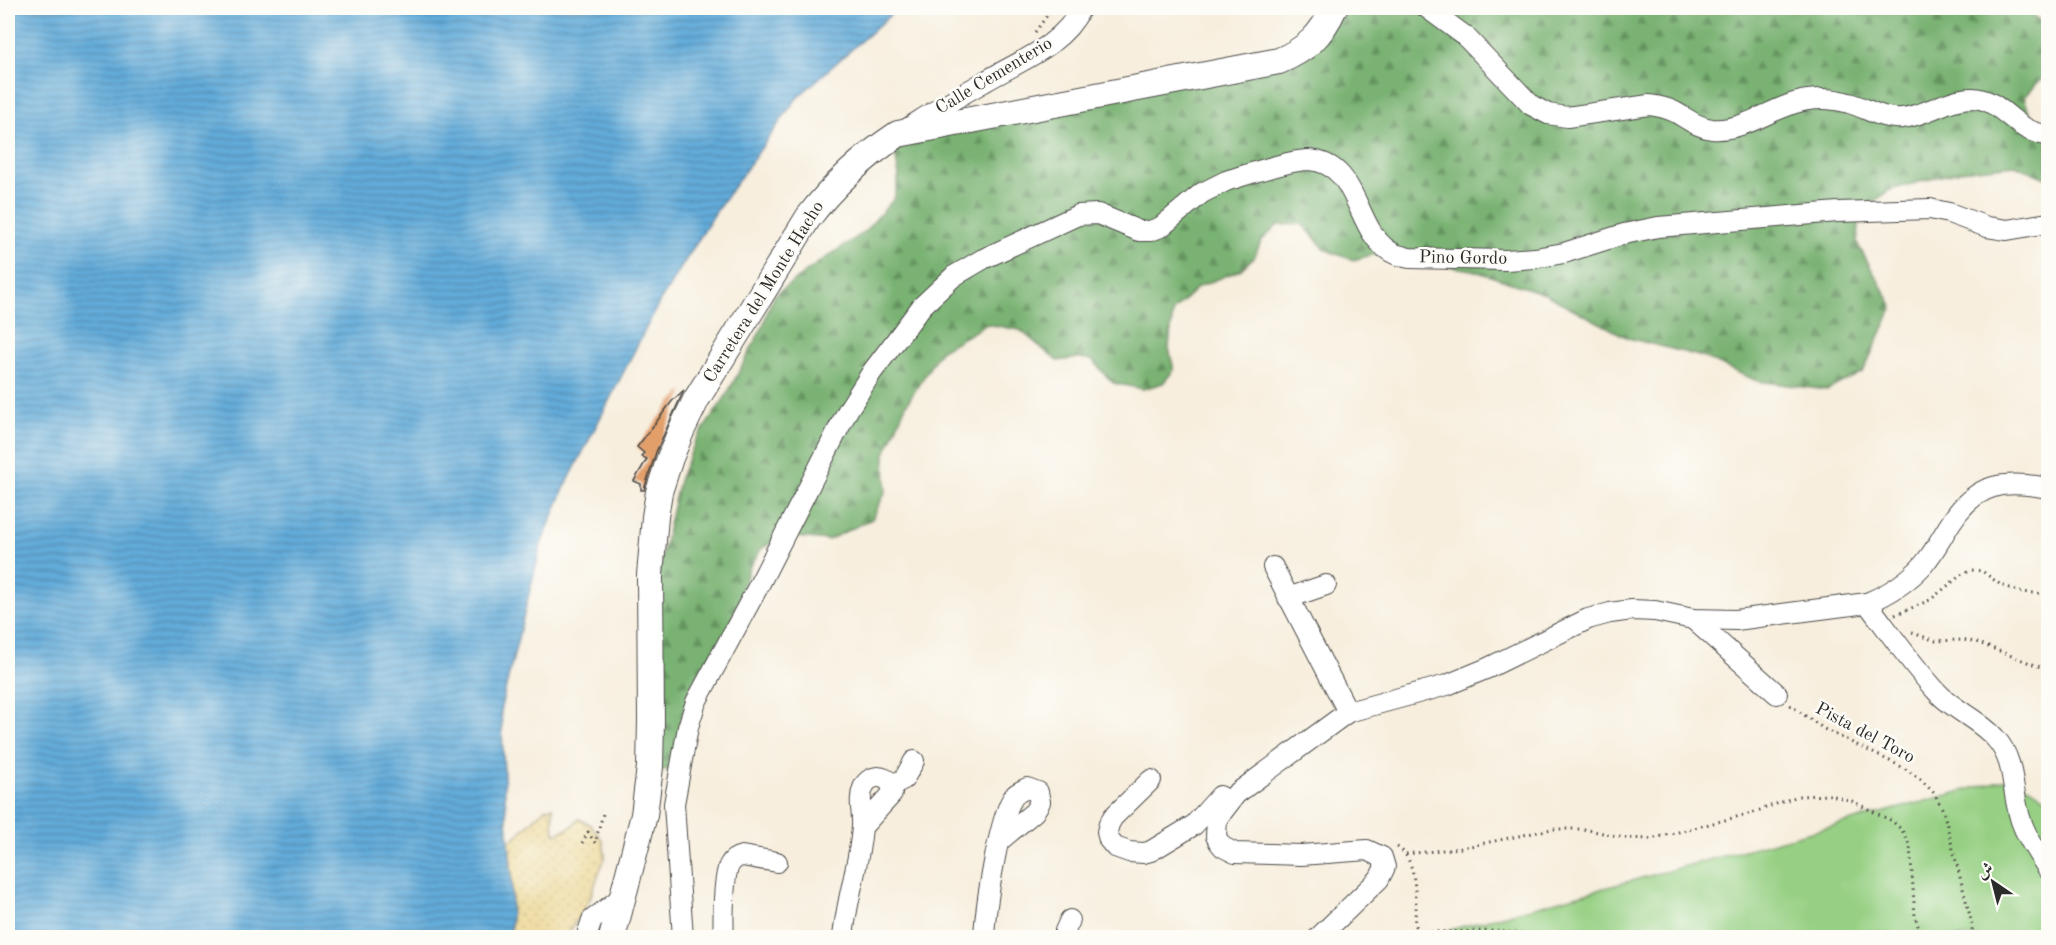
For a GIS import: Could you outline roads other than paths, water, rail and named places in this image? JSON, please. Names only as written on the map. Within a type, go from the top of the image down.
[{"type":"main road","name":"Carretera del Monte Hacho","points":[[612,938],[644,815],[649,776],[651,546],[659,492],[682,429],[696,400],[808,218],[848,171],[872,151],[898,134],[1279,61],[1298,53],[1314,40],[1327,24],[1334,8]]},
{"type":"street","name":"Calle Cementerio","points":[[898,134],[971,89],[1043,49],[1062,34],[1082,8]]},
{"type":"street","points":[[1427,8],[1465,36],[1531,105],[1548,114],[1567,117],[1649,105],[1662,107],[1699,126],[1714,129],[1737,125],[1786,105],[1807,100],[1829,99],[1850,103],[1886,117],[1902,118],[1969,98],[1983,99],[1995,105],[2020,127],[2049,135]]},
{"type":"street","name":"Pino Gordo","points":[[682,938],[674,804],[688,727],[696,702],[759,585],[848,410],[872,372],[922,306],[954,276],[983,259],[1078,215],[1098,214],[1139,231],[1150,231],[1161,227],[1202,193],[1214,186],[1305,160],[1320,162],[1334,169],[1344,180],[1378,241],[1387,250],[1410,258],[1506,260],[1535,258],[1564,253],[1624,234],[1658,227],[1838,212],[1930,209],[1950,213],[1987,227],[2007,230],[2049,223]]},
{"type":"street","points":[[1318,938],[1379,879],[1384,872],[1385,861],[1377,853],[1367,850],[1301,855],[1235,854],[1219,842],[1216,826],[1220,812],[1236,794],[1348,712],[1447,685],[1488,668],[1577,623],[1610,613],[1632,610],[1693,619],[1736,620],[1867,603],[1883,596],[1912,576],[1924,563],[1961,508],[1972,497],[2001,484],[2016,483],[2049,488]]},
{"type":"street","points":[[1272,567],[1348,712]]},
{"type":"street","points":[[1288,598],[1326,585]]},
{"type":"street","points":[[1867,603],[1938,693],[1953,708],[1978,723],[1996,738],[2009,760],[2022,825],[2049,869]]},
{"type":"street","points":[[1693,619],[1777,694]]},
{"type":"street","points":[[843,938],[845,911],[862,827],[861,802],[864,786],[870,779],[879,776],[892,785],[903,779],[914,761]]},
{"type":"street","points":[[1151,780],[1108,824],[1107,832],[1115,847],[1137,854],[1151,851],[1194,825],[1223,794],[1236,794]]},
{"type":"street","points":[[984,938],[998,842]]},
{"type":"street","points":[[724,938],[723,919],[728,866],[742,856],[777,862]]},
{"type":"street","points":[[586,938],[592,921],[622,897]]},
{"type":"water","points":[[8,8],[898,8],[797,98],[717,210],[660,301],[564,489],[542,542],[501,707],[512,879],[511,930],[508,937],[8,937]]}]
